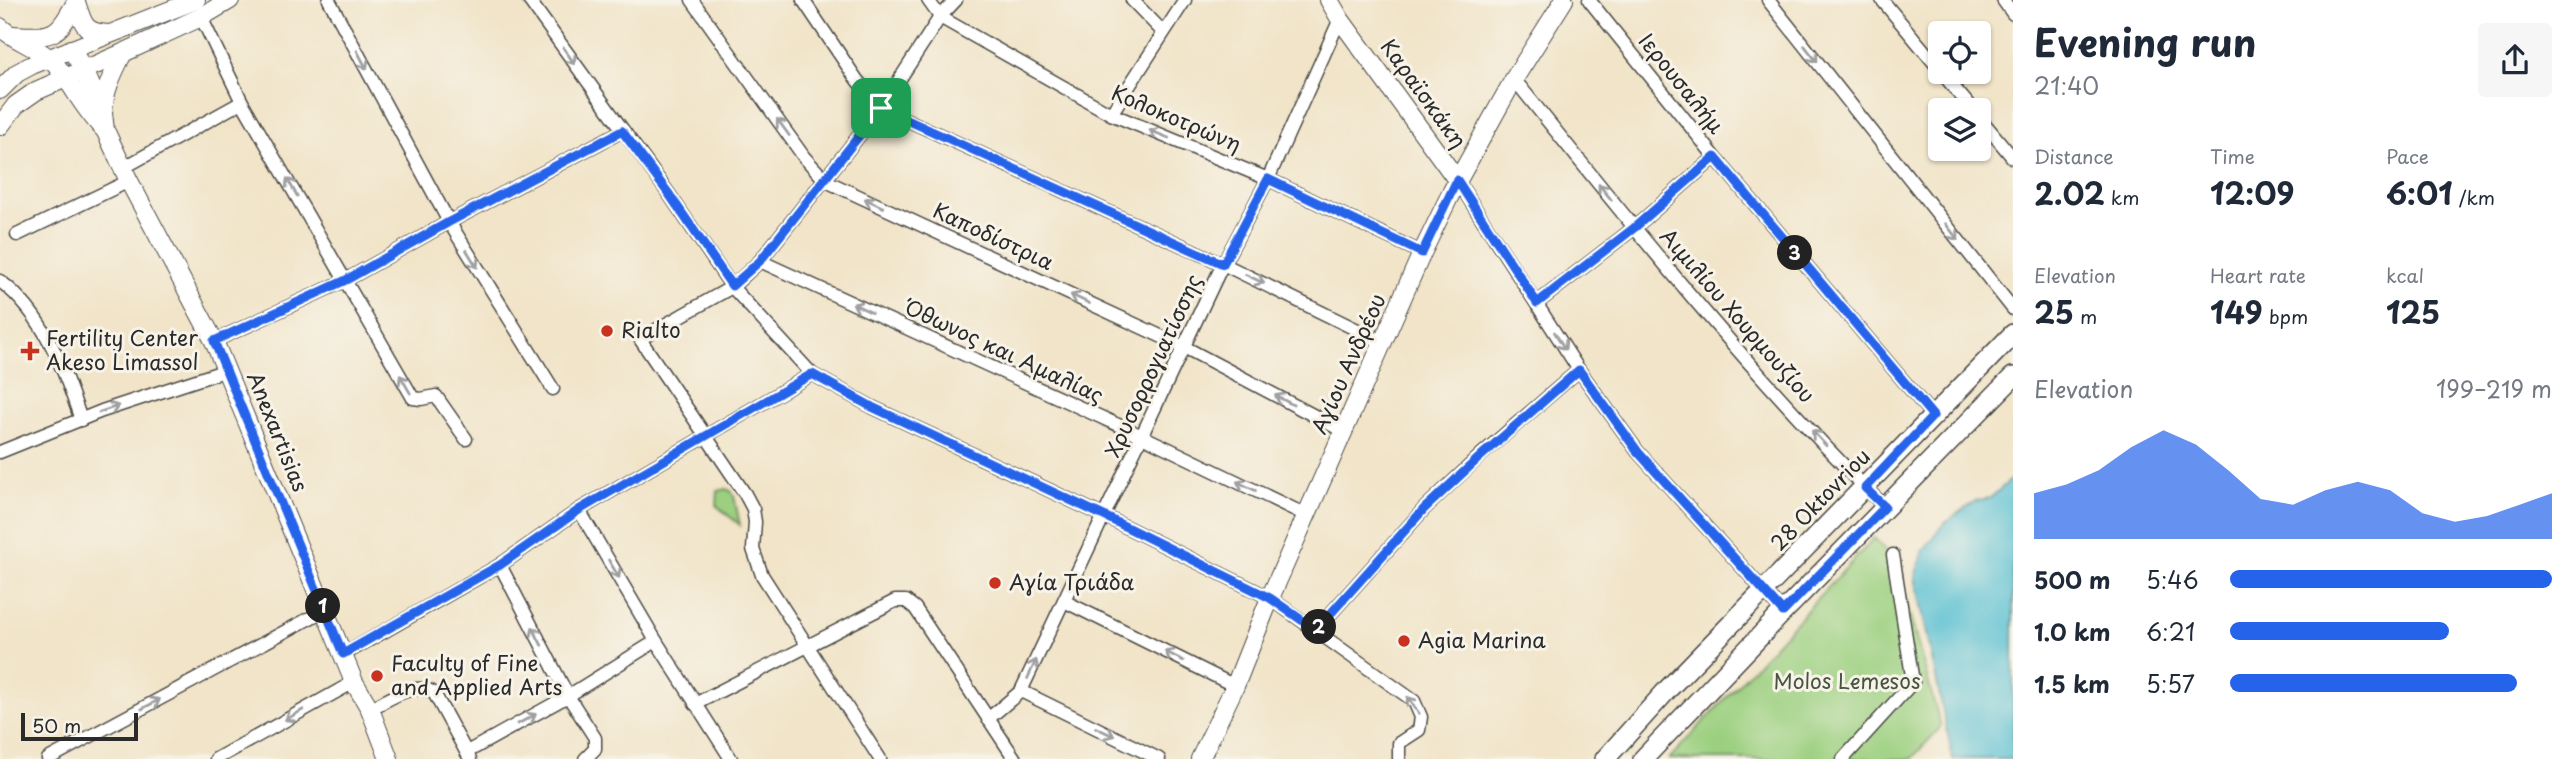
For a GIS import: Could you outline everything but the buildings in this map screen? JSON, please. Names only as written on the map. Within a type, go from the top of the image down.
[{"type":"main road","name":"28 Oktovriou","points":[[1605,759],[1671,686],[2013,334]]},
{"type":"main road","points":[[1643,759],[2013,377]]},
{"type":"street","points":[[0,90],[18,74],[71,49],[112,34],[230,0]]},
{"type":"street","points":[[329,0],[449,222],[553,389]]},
{"type":"street","points":[[529,0],[732,286],[812,374],[872,407],[1104,516],[1270,598],[1414,701],[1421,717],[1419,730],[1399,743],[1399,759]]},
{"type":"street","name":"Καποδίστρια","points":[[692,0],[804,157],[825,181],[1184,347],[1345,432]]},
{"type":"street","points":[[803,0],[857,80],[881,108],[1223,264],[1384,343]]},
{"type":"street","name":"Κολοκοτρώνη","points":[[928,0],[940,17],[1111,114],[1268,179],[1422,253]]},
{"type":"street","points":[[880,759],[755,561],[753,509],[640,339],[732,286],[760,261],[881,108],[940,17],[956,0]]},
{"type":"street","points":[[1132,0],[1163,32]]},
{"type":"street","points":[[1111,114],[1185,0]]},
{"type":"street","name":"Καραϊσκάκη","points":[[1329,0],[1457,180]]},
{"type":"street","name":"Αγίου Ανδρέου","points":[[1200,759],[1235,686],[1270,598],[1422,253],[1457,180],[1514,79],[1564,0]]},
{"type":"street","name":"Ιερουσαλήμ","points":[[1589,0],[1715,157],[1933,416]]},
{"type":"street","points":[[1768,0],[2013,309]]},
{"type":"street","points":[[1882,0],[1928,56]]},
{"type":"street","points":[[2003,0],[2013,14]]},
{"type":"street","points":[[76,1],[83,24],[88,30],[112,34]]},
{"type":"street","points":[[4,31],[50,35],[62,28],[76,1]]},
{"type":"street","points":[[65,78],[76,1]]},
{"type":"street","points":[[0,126],[25,97],[122,54],[198,8]]},
{"type":"street","points":[[198,8],[242,102],[413,398],[436,396],[466,439]]},
{"type":"street","name":"Χρυσορρογιατίσσης","points":[[988,719],[1021,691],[1223,264],[1268,179],[1340,19]]},
{"type":"street","points":[[4,31],[16,49],[18,74]]},
{"type":"street","name":"Anexartisias","points":[[4,31],[49,59],[76,91],[93,118],[104,121]]},
{"type":"street","name":"Anexartisias","points":[[71,49],[83,70],[126,174],[214,341],[354,681],[369,709],[389,759]]},
{"type":"street","points":[[104,121],[104,99],[109,80],[122,54]]},
{"type":"street","name":"Αιμιλίου Χουρμουζίου","points":[[1514,79],[1634,228],[1767,383],[1885,507]]},
{"type":"street","points":[[1951,84],[1963,98]]},
{"type":"street","points":[[17,235],[126,174],[242,102]]},
{"type":"street","points":[[214,341],[346,280],[449,222],[622,131]]},
{"type":"street","points":[[1991,131],[2013,158]]},
{"type":"street","points":[[1537,303],[1634,228],[1715,157]]},
{"type":"street","points":[[1457,180],[1579,370],[1638,452],[1783,612]]},
{"type":"street","name":"Όθωνος και Αμαλίας","points":[[760,261],[1142,436],[1308,516]]},
{"type":"street","points":[[0,281],[30,308],[40,322],[72,392],[81,420]]},
{"type":"street","points":[[0,452],[81,420],[226,370]]},
{"type":"street","points":[[1316,630],[1424,509],[1579,370]]},
{"type":"street","points":[[343,654],[500,565],[579,510],[812,374]]},
{"type":"street","points":[[579,510],[731,759]]},
{"type":"street","points":[[1843,759],[1913,682],[1893,555]]},
{"type":"street","points":[[500,565],[568,696],[595,738],[595,749],[585,759]]},
{"type":"street","points":[[695,704],[895,601],[906,601],[915,608],[1015,759]]},
{"type":"street","points":[[1064,601],[1235,686]]},
{"type":"street","points":[[48,759],[325,610]]},
{"type":"street","points":[[369,709],[416,687],[426,688],[434,693],[469,756],[656,640]]},
{"type":"street","points":[[216,759],[354,681]]},
{"type":"street","points":[[1021,691],[1159,759]]},
{"type":"green space","points":[[726,489],[734,496],[740,525],[717,506],[718,491]]},
{"type":"green space","name":"Molos Lemesos","points":[[1874,538],[1894,559],[1941,727],[1911,759],[1669,759]]},
{"type":"water","points":[[2013,478],[2013,759],[1953,759],[1915,577],[1923,551],[1945,523],[1975,501],[1990,498]]},
{"type":"place","name":"Rialto","points":[[607,331]]},
{"type":"place","name":"Fertility Center Akeso Limassol","points":[[30,351]]},
{"type":"place","name":"Αγία Τριάδα","points":[[995,583]]},
{"type":"place","name":"Agia Marina","points":[[1404,641]]},
{"type":"place","name":"Faculty of Fine and Applied Arts","points":[[377,676]]},
{"type":"route","points":[[881,108],[1223,264],[1268,179],[1422,253],[1457,180],[1537,303],[1634,228],[1715,157],[1933,416],[1865,488],[1885,507],[1783,612],[1638,452],[1579,370],[1424,509],[1316,630],[1270,598],[1104,516],[872,407],[812,374],[579,510],[500,565],[343,654],[214,341],[346,280],[449,222],[622,131],[732,286],[760,261],[881,108]]}]
